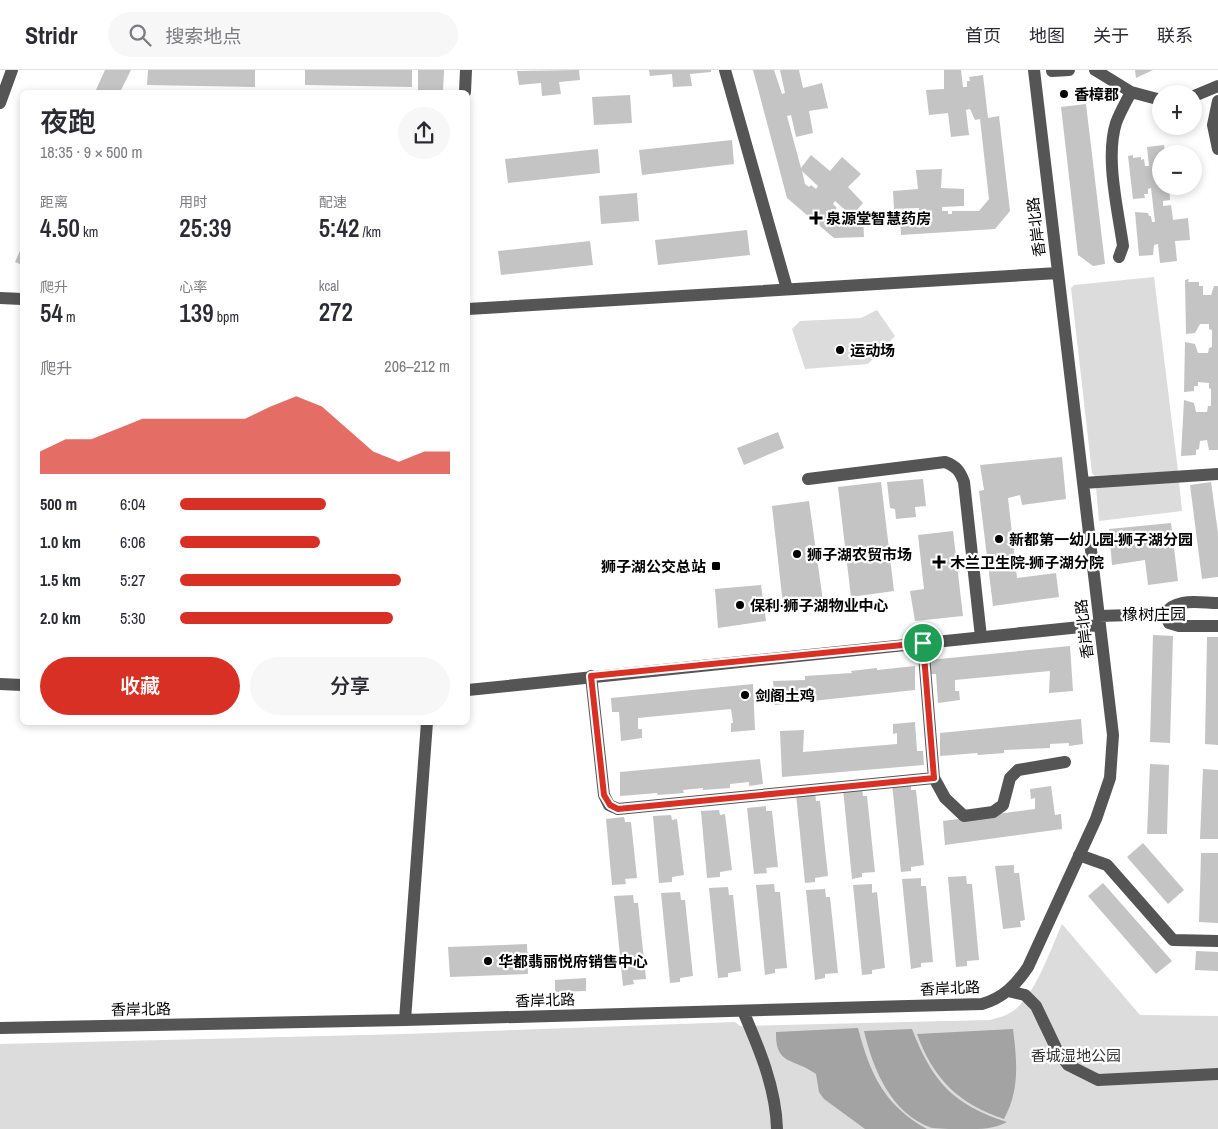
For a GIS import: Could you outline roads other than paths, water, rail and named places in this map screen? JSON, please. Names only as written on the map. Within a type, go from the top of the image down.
[{"type":"street","points":[[0,104],[12,70]]},
{"type":"street","points":[[465,90],[466,70]]},
{"type":"street","points":[[725,70],[787,289]]},
{"type":"street","name":"香岸北路","points":[[0,1028],[405,1020],[982,1004],[995,1000],[1019,981],[1028,967],[1096,819],[1110,778],[1113,735],[1034,70]]},
{"type":"street","points":[[1052,71],[1069,70]]},
{"type":"street","points":[[1095,70],[1131,92],[1152,98]]},
{"type":"street","points":[[1202,93],[1218,86]]},
{"type":"street","points":[[1119,257],[1123,246],[1112,159],[1112,141],[1116,124],[1131,92]]},
{"type":"street","points":[[1218,102],[1213,125],[1218,148]]},
{"type":"street","points":[[470,309],[1058,273]]},
{"type":"street","points":[[0,298],[20,299]]},
{"type":"street","points":[[808,479],[945,462],[953,465],[960,472],[964,482],[981,637]]},
{"type":"street","points":[[1083,483],[1218,474]]},
{"type":"street","points":[[1165,614],[1169,607],[1178,603],[1218,603]]},
{"type":"street","points":[[470,690],[981,637],[1099,620],[1165,614]]},
{"type":"street","points":[[1165,614],[1169,623],[1179,626],[1218,626]]},
{"type":"street","points":[[923,643],[934,778],[945,798],[964,816],[993,812],[1003,806],[1010,778],[1018,770],[1065,762]]},
{"type":"street","points":[[591,676],[604,795],[610,805],[618,809],[934,778]]},
{"type":"street","points":[[0,684],[20,684]]},
{"type":"street","points":[[405,1020],[427,725]]},
{"type":"street","points":[[1079,855],[1106,865],[1173,940],[1218,941]]},
{"type":"street","points":[[1019,981],[1025,995],[1036,1006],[1057,1050],[1068,1065],[1082,1073],[1098,1080],[1218,1074]]},
{"type":"street","points":[[1008,991],[1025,995]]},
{"type":"street","points":[[743,1011],[761,1053],[776,1109],[777,1129]]},
{"type":"place","name":"香樟郡","points":[[1064,94]]},
{"type":"place","name":"泉源堂智慧药房","points":[[816,218]]},
{"type":"place","name":"运动场","points":[[840,350]]},
{"type":"place","name":"新都第一幼儿园-狮子湖分园","points":[[999,539]]},
{"type":"place","name":"狮子湖农贸市场","points":[[797,554]]},
{"type":"place","name":"木兰卫生院-狮子湖分院","points":[[939,562]]},
{"type":"place","name":"狮子湖公交总站","points":[[716,566]]},
{"type":"place","name":"保利·狮子湖物业中心","points":[[740,605]]},
{"type":"place","name":"剑阁土鸡","points":[[745,695]]},
{"type":"place","name":"华都翡丽悦府销售中心","points":[[488,961]]},
{"type":"district","name":"橡树庄园","points":[[1154,614]]},
{"type":"park label","name":"香城湿地公园","points":[[1076,1055]]}]
